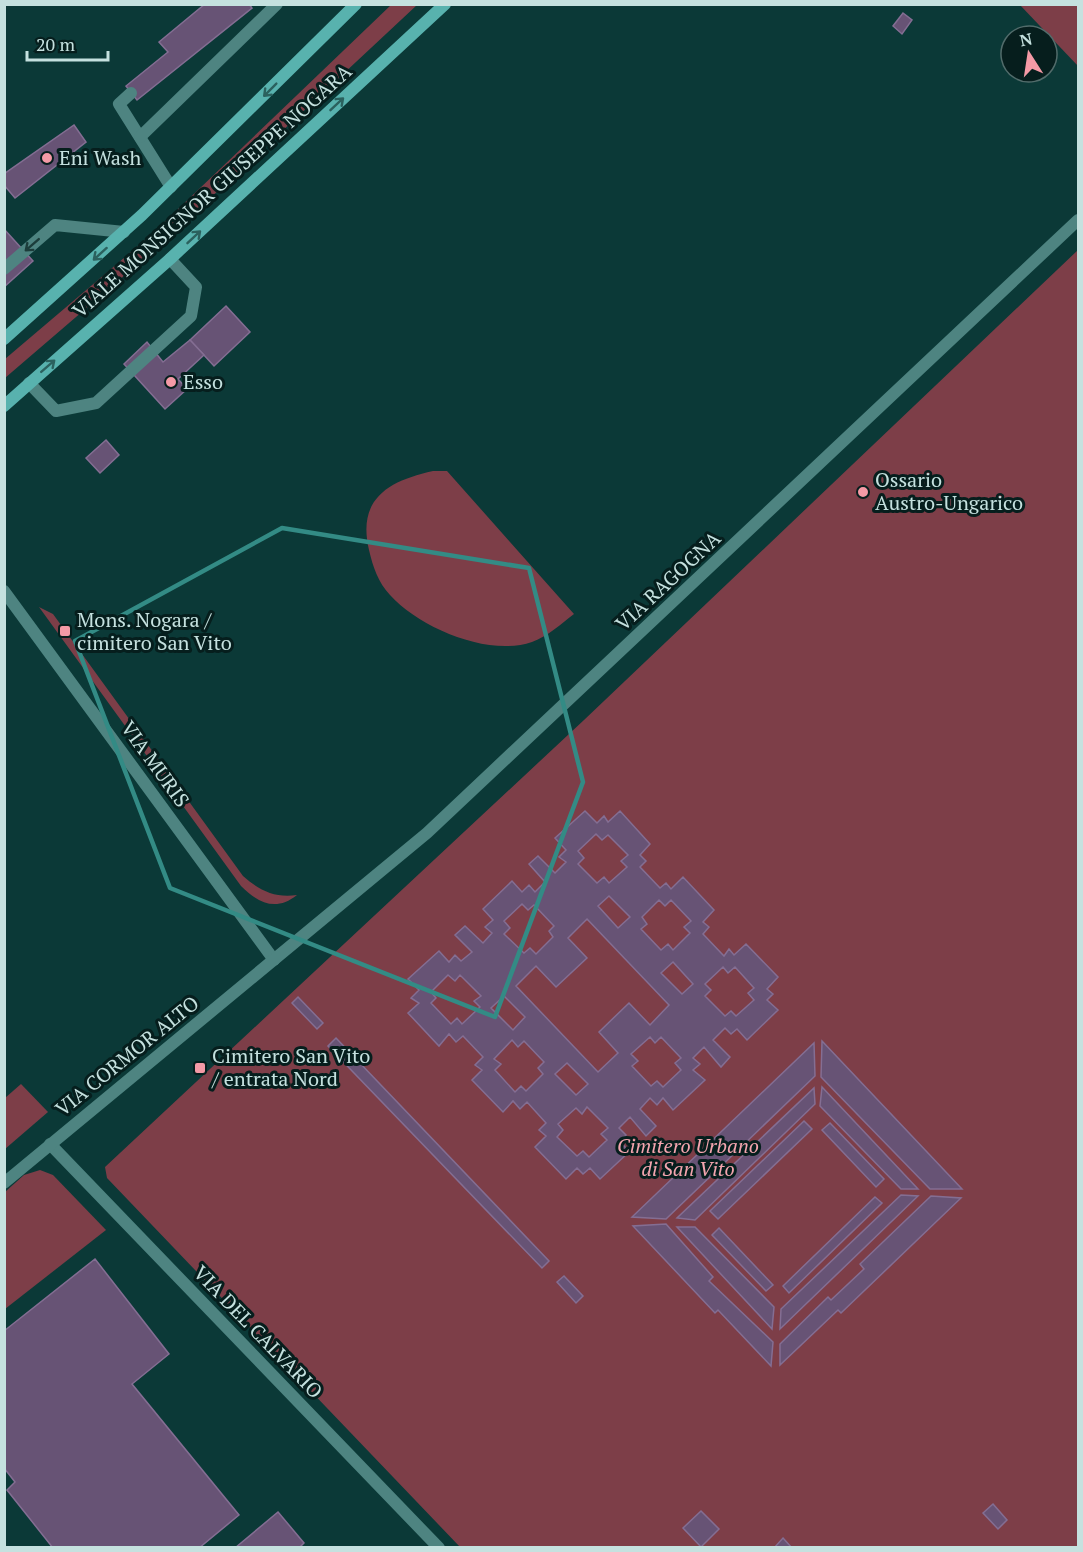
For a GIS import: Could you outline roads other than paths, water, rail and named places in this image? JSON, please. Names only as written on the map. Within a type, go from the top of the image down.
[{"type":"main road","name":"VIALE MONSIGNOR GIUSEPPE NOGARA","points":[[4,339],[124,232],[356,4]]},
{"type":"main road","name":"VIALE MONSIGNOR GIUSEPPE NOGARA","points":[[4,406],[170,259],[445,4]]},
{"type":"street","points":[[140,137],[277,4]]},
{"type":"street","points":[[131,93],[119,104],[171,187]]},
{"type":"street","name":"VIA RAGOGNA","points":[[274,960],[427,833],[1078,220]]},
{"type":"street","points":[[4,269],[55,225],[124,232]]},
{"type":"street","points":[[29,383],[56,411],[96,403],[191,316],[196,287],[170,259]]},
{"type":"street","name":"VIA MURIS","points":[[4,591],[274,960]]},
{"type":"street","name":"VIA CORMOR ALTO","points":[[4,1183],[274,960]]},
{"type":"street","name":"VIA DEL CALVARIO","points":[[50,1144],[439,1548]]},
{"type":"place","name":"Eni Wash","points":[[47,158]]},
{"type":"place","name":"Esso","points":[[171,382]]},
{"type":"place","name":"Ossario Austro-Ungarico","points":[[863,492]]},
{"type":"place","name":"Mons. Nogara / cimitero San Vito","points":[[65,631]]},
{"type":"place","name":"Cimitero San Vito / entrata Nord","points":[[200,1068]]},
{"type":"park label","name":"Cimitero Urbano di San Vito","points":[[688,1158]]}]
